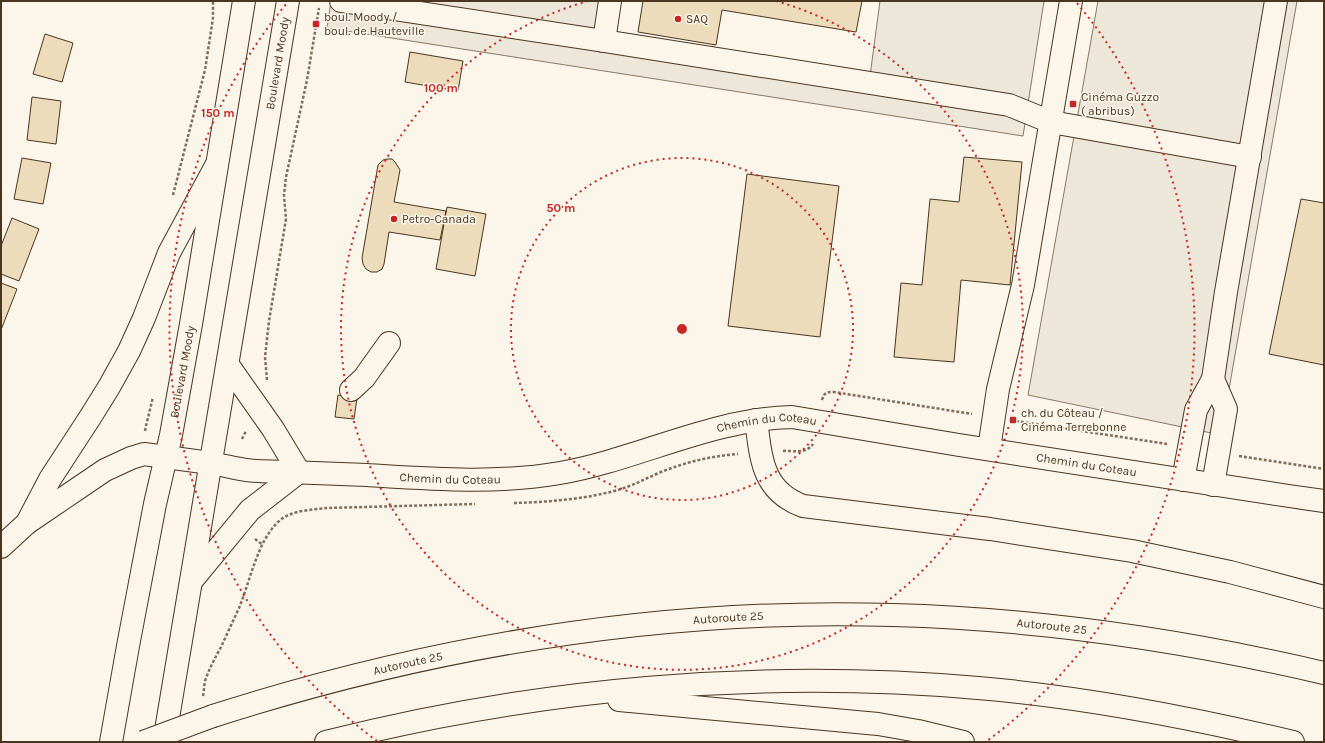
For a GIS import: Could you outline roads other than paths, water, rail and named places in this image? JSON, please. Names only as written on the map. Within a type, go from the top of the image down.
[{"type":"main road","name":"Boulevard Moody","points":[[111,742],[129,639],[166,457],[192,316],[244,1]]},
{"type":"main road","name":"Boulevard Moody","points":[[164,742],[288,1]]},
{"type":"main road","points":[[341,1],[604,41],[1009,106],[1051,122],[1250,157]]},
{"type":"main road","points":[[604,41],[610,1]]},
{"type":"main road","points":[[990,449],[998,389],[1024,284],[1071,1]]},
{"type":"main road","points":[[1183,480],[1196,410],[1213,379],[1226,292],[1276,1]]},
{"type":"main road","points":[[27,524],[50,479],[85,427],[129,351],[144,318],[169,254],[217,164]]},
{"type":"main road","points":[[351,390],[364,378],[389,343]]},
{"type":"main road","points":[[192,580],[250,510],[299,472],[273,429],[228,365]]},
{"type":"main road","points":[[1213,379],[1226,409],[1213,485]]},
{"type":"main road","name":"Chemin du Coteau","points":[[1,547],[27,524],[88,481],[118,463],[144,454],[210,463],[246,470],[462,480],[505,479],[572,470],[607,462],[694,434],[756,420],[784,417],[806,419],[1213,485],[1324,501]]},
{"type":"main road","points":[[756,420],[762,463],[772,484],[784,497],[803,506],[990,529],[1132,551],[1230,572],[1324,597]]},
{"type":"main road","name":"Autoroute 25","points":[[143,742],[208,710],[259,702],[347,677],[426,658],[506,643],[630,626],[762,616],[893,615],[1040,625],[1234,653],[1324,672]]},
{"type":"main road","points":[[326,742],[430,718],[568,696],[633,689],[706,684],[811,681],[873,681],[981,688],[1118,706],[1182,717],[1292,742]]},
{"type":"main road","points":[[568,696],[878,724],[918,731],[963,742]]},
{"type":"place","name":"SAQ","points":[[678,19]]},
{"type":"place","name":"boul. Moody / boul. de Hauteville","points":[[316,24]]},
{"type":"place","name":"Cinéma Guzzo ( abribus)","points":[[1073,104]]},
{"type":"place","name":"Petro-Canada","points":[[394,219]]},
{"type":"place","name":"ch. du Côteau / Cinéma Terrebonne","points":[[1013,420]]}]
